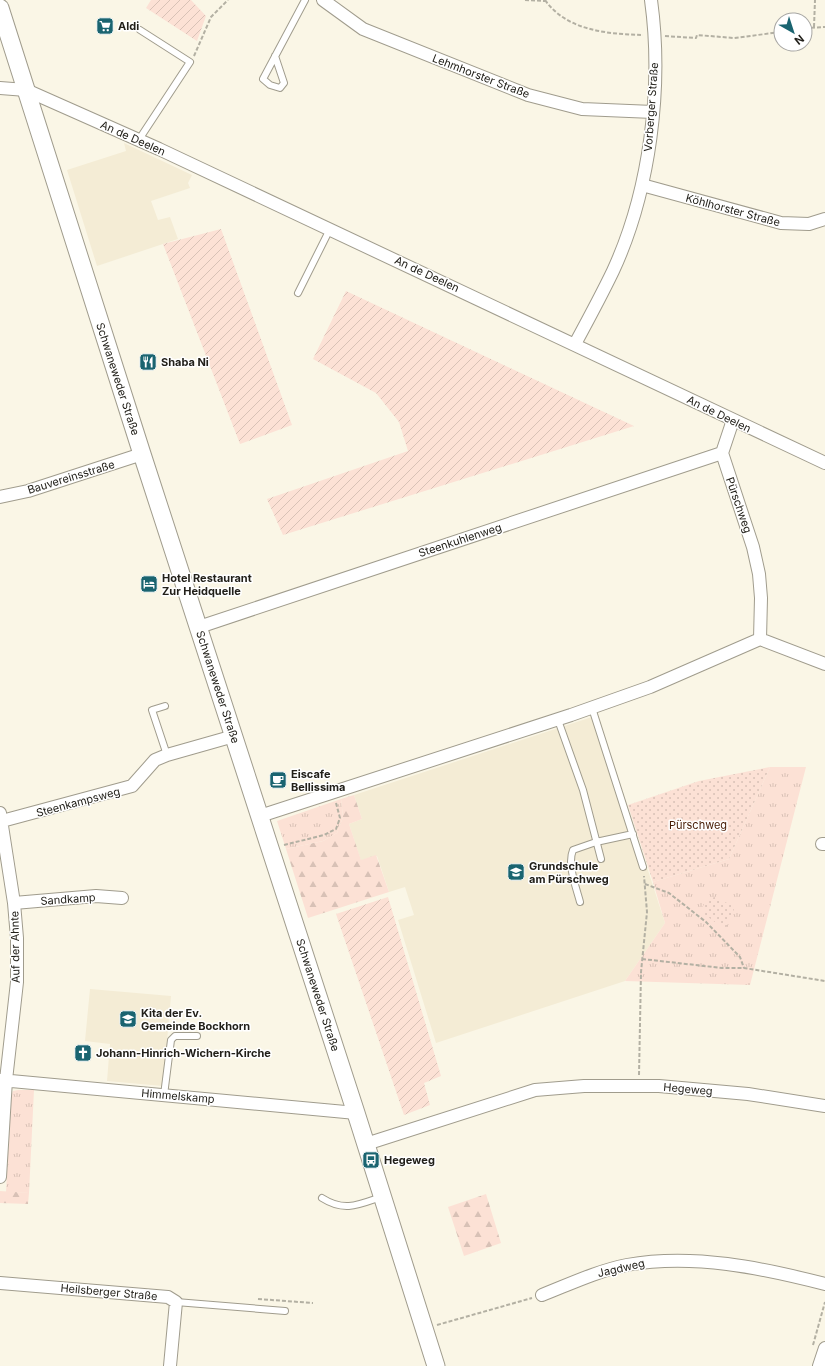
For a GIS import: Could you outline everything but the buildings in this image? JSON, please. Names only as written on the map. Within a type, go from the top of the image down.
[{"type":"main road","name":"Schwaneweder Straße","points":[[0,8],[142,454],[271,847],[436,1366]]},
{"type":"street","name":"Lehmhorster Straße","points":[[322,0],[363,29],[528,95],[582,109],[652,112]]},
{"type":"street","name":"Vorberger Straße","points":[[575,344],[613,270],[630,227],[642,185],[650,139],[656,35],[651,0]]},
{"type":"street","points":[[0,88],[26,90]]},
{"type":"street","name":"An de Deelen","points":[[26,90],[330,228],[825,463]]},
{"type":"street","name":"Köhlhorster Straße","points":[[642,185],[781,223],[809,224],[825,220]]},
{"type":"street","points":[[722,454],[733,420]]},
{"type":"street","name":"Bauvereinsstraße","points":[[0,497],[28,491],[142,454]]},
{"type":"street","name":"Steenkuhlenweg","points":[[199,627],[722,454]]},
{"type":"street","name":"Pürschweg","points":[[722,454],[753,547],[759,574],[761,598],[760,639]]},
{"type":"street","points":[[260,816],[558,720],[650,688],[760,639],[825,664]]},
{"type":"street","name":"Steenkampsweg","points":[[1,817],[132,786],[155,760],[167,755],[234,736]]},
{"type":"street","name":"Auf der Ahnte","points":[[0,1177],[3,1080],[17,982],[17,938],[14,903],[1,817]]},
{"type":"street","name":"Sandkamp","points":[[14,903],[96,896],[122,898]]},
{"type":"street","name":"Himmelskamp","points":[[3,1080],[356,1113]]},
{"type":"street","name":"Hegeweg","points":[[366,1144],[535,1090],[584,1086],[659,1086],[748,1094],[825,1106]]},
{"type":"street","name":"Jagdweg","points":[[542,1295],[601,1271],[654,1261],[680,1261],[750,1267],[825,1284]]},
{"type":"street","name":"Heilsberger Straße","points":[[0,1283],[168,1297],[176,1302]]},
{"type":"street","points":[[170,1366],[176,1302]]},
{"type":"street","points":[[819,1366],[825,1348]]},
{"type":"lane","points":[[275,56],[284,83],[280,88],[270,86],[263,79],[275,56],[305,0]]},
{"type":"lane","points":[[138,141],[190,62],[140,30]]},
{"type":"lane","points":[[298,293],[330,228]]},
{"type":"lane","points":[[165,706],[152,710],[167,755]]},
{"type":"lane","points":[[592,708],[643,867]]},
{"type":"lane","points":[[558,720],[583,790],[601,859]]},
{"type":"lane","points":[[580,902],[573,874],[571,855],[573,850],[596,842],[632,834]]},
{"type":"lane","points":[[164,1095],[171,1040],[175,1036],[197,1036]]},
{"type":"lane","points":[[322,1198],[335,1205],[346,1206],[383,1197]]},
{"type":"lane","points":[[176,1302],[285,1311]]},
{"type":"path","points":[[190,62],[197,52],[211,17],[228,0]]},
{"type":"path","points":[[525,0],[545,0],[552,10],[585,28],[610,34],[696,38],[697,35],[734,38],[773,33]]},
{"type":"path","points":[[815,0],[814,27],[825,27]]},
{"type":"path","points":[[271,847],[324,835],[336,829],[340,818],[338,808],[331,793]]},
{"type":"path","points":[[639,1086],[642,959],[647,912],[643,867]]},
{"type":"path","points":[[645,884],[669,893],[706,922],[740,957],[744,968]]},
{"type":"path","points":[[642,959],[722,968],[744,968],[825,981]]},
{"type":"path","points":[[424,1329],[542,1295]]},
{"type":"path","points":[[811,1350],[825,1302]]},
{"type":"shaded area","points":[[124,143],[192,175],[188,183],[190,188],[151,201],[158,220],[170,217],[178,239],[97,266],[67,170],[126,151]]},
{"type":"shaded area","name":"Grundschule am Pürschweg","points":[[598,715],[665,923],[625,981],[436,1043],[398,920],[414,915],[405,887],[389,892],[377,856],[361,861],[349,824],[362,819],[354,795]]},
{"type":"shaded area","name":"Kita der Ev. Gemeinde Bockhorn","points":[[90,989],[171,996],[163,1086],[107,1081],[110,1044],[85,1041]]},
{"type":"green space","points":[[151,0],[191,0],[206,16],[197,41],[146,8]]},
{"type":"green space","points":[[221,229],[292,425],[240,444],[163,244]]},
{"type":"green space","points":[[346,291],[634,426],[283,535],[267,499],[408,451],[399,422],[376,393],[313,359]]},
{"type":"green space","points":[[770,767],[806,767],[750,985],[625,981],[665,923],[653,882],[729,859]]},
{"type":"green space","name":"Pürschweg","points":[[770,767],[729,859],[653,882],[628,805],[699,781]]},
{"type":"green space","points":[[354,795],[362,819],[349,824],[361,860],[376,855],[389,892],[308,918],[286,849],[323,841],[337,833],[343,817],[341,799]]},
{"type":"green space","points":[[341,799],[343,817],[337,833],[323,841],[286,849],[277,821]]},
{"type":"green space","points":[[388,897],[441,1076],[424,1083],[430,1105],[404,1115],[336,914]]},
{"type":"green space","points":[[715,897],[735,907],[726,928],[723,928],[704,914],[703,906],[707,899]]},
{"type":"green space","points":[[34,1090],[29,1193],[6,1192],[11,1096],[13,1091]]},
{"type":"green space","points":[[0,1191],[29,1193],[28,1204],[0,1203]]},
{"type":"green space","points":[[486,1194],[501,1243],[464,1256],[448,1207]]},
{"type":"place","name":"Aldi","points":[[105,26]]},
{"type":"place","name":"Shaba Ni","points":[[148,362]]},
{"type":"place","name":"Hotel Restaurant Zur Heidquelle","points":[[149,584]]},
{"type":"place","name":"Eiscafe Bellissima","points":[[278,780]]},
{"type":"place","name":"Grundschule am Pürschweg","points":[[516,872]]},
{"type":"place","name":"Kita der Ev. Gemeinde Bockhorn","points":[[128,1019]]},
{"type":"place","name":"Johann-Hinrich-Wichern-Kirche","points":[[83,1053]]},
{"type":"place","name":"Hegeweg","points":[[371,1160]]}]
